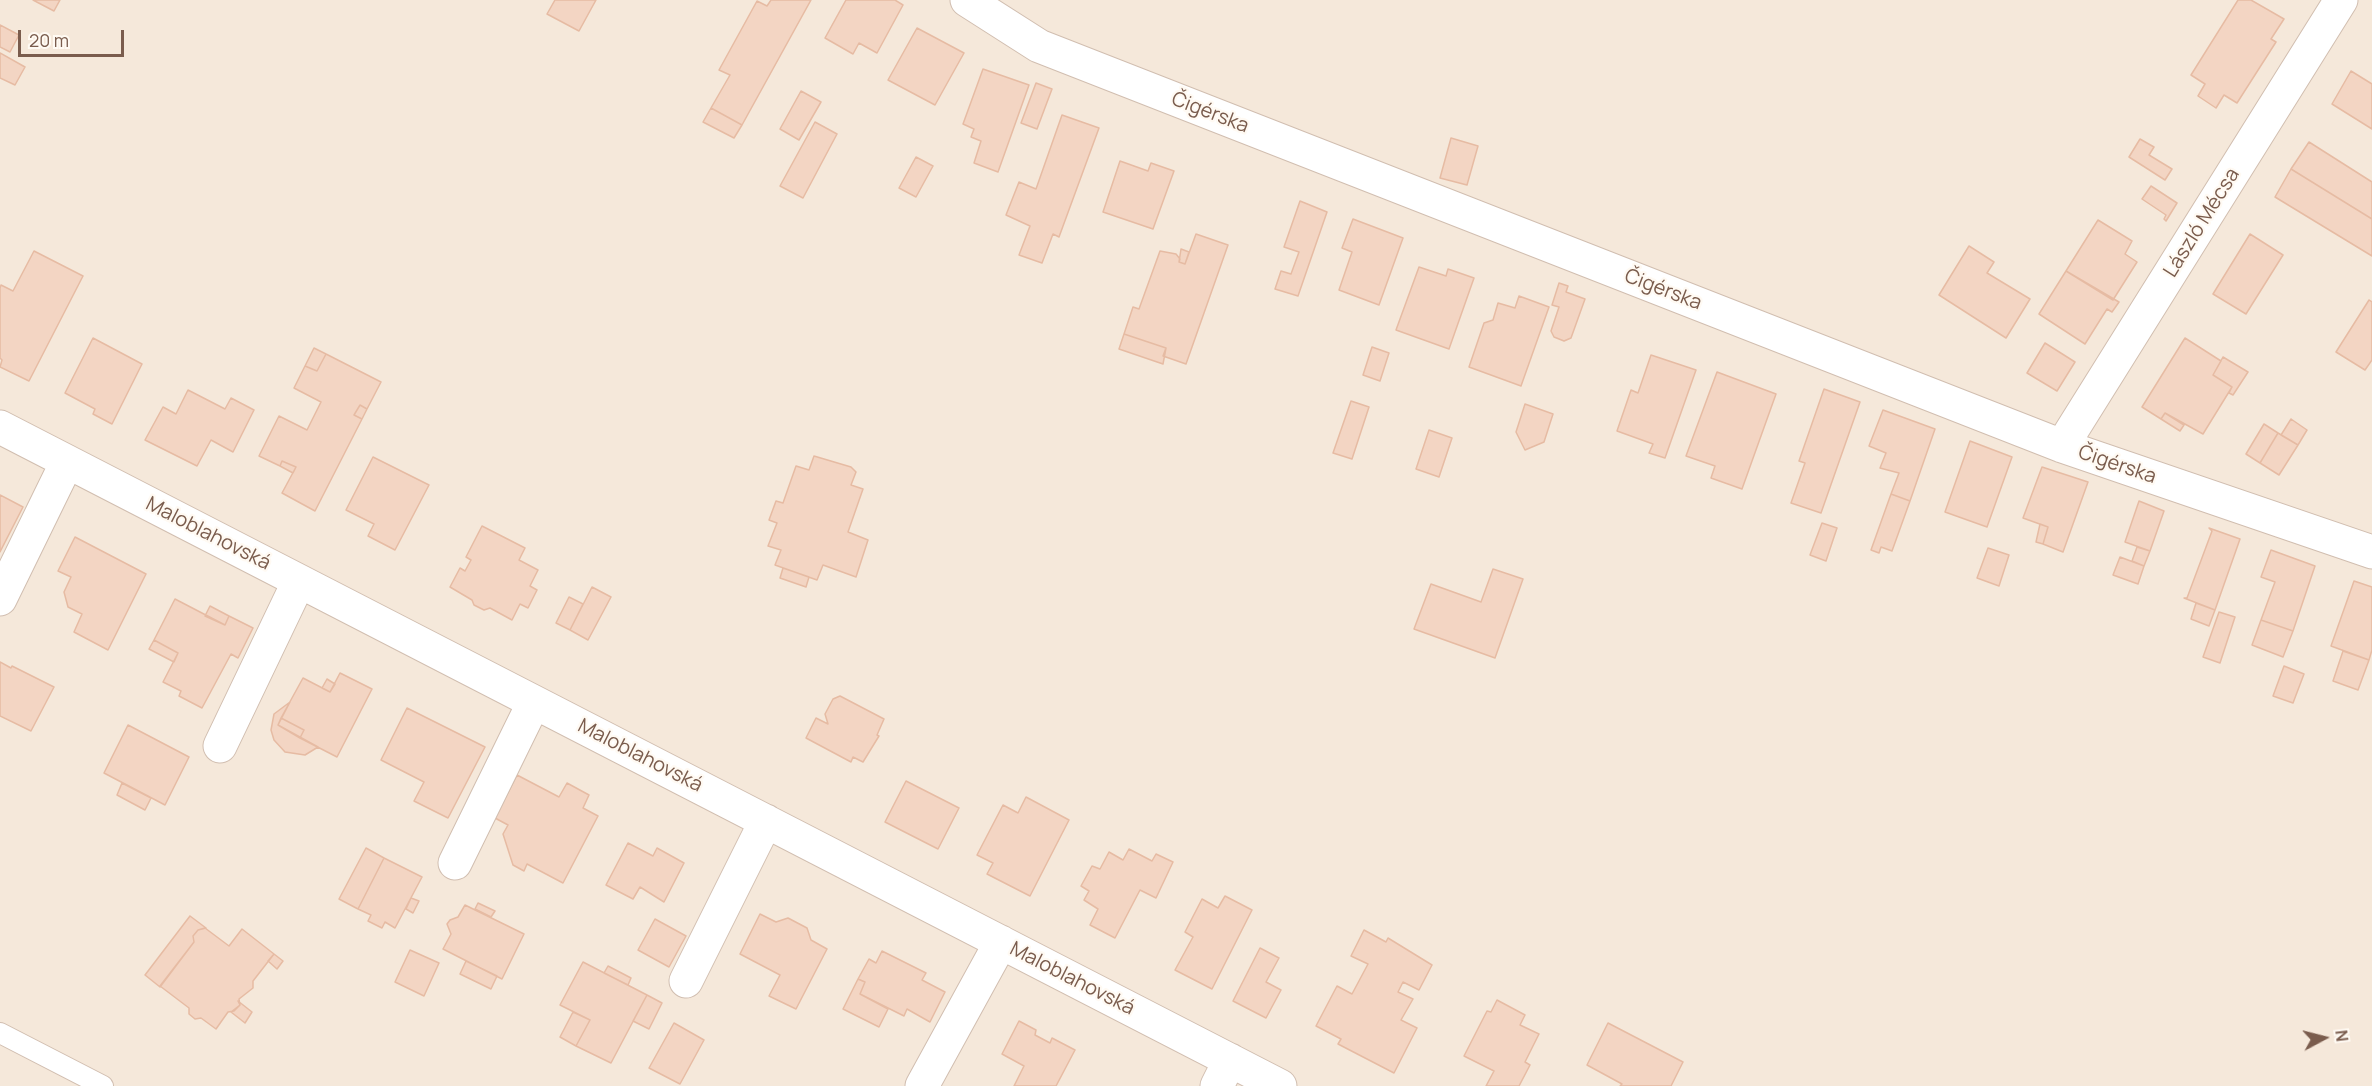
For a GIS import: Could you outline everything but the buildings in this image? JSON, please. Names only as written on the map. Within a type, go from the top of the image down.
[{"type":"street","name":"Čigérska","points":[[967,0],[1039,46],[2062,446],[2372,552]]},
{"type":"street","name":"László Mécsa","points":[[2062,446],[2341,0]]},
{"type":"street","name":"Maloblahovská","points":[[0,427],[1001,942],[1223,1073],[1280,1086]]},
{"type":"street","points":[[0,599],[67,462]]},
{"type":"street","points":[[220,746],[299,581]]},
{"type":"street","points":[[455,863],[534,702]]},
{"type":"street","points":[[686,981],[766,821]]},
{"type":"street","points":[[922,1086],[1001,942]]},
{"type":"lane","points":[[0,1033],[103,1086]]},
{"type":"shaded area","points":[[0,0],[2372,0],[2372,1086],[0,1086]]}]
